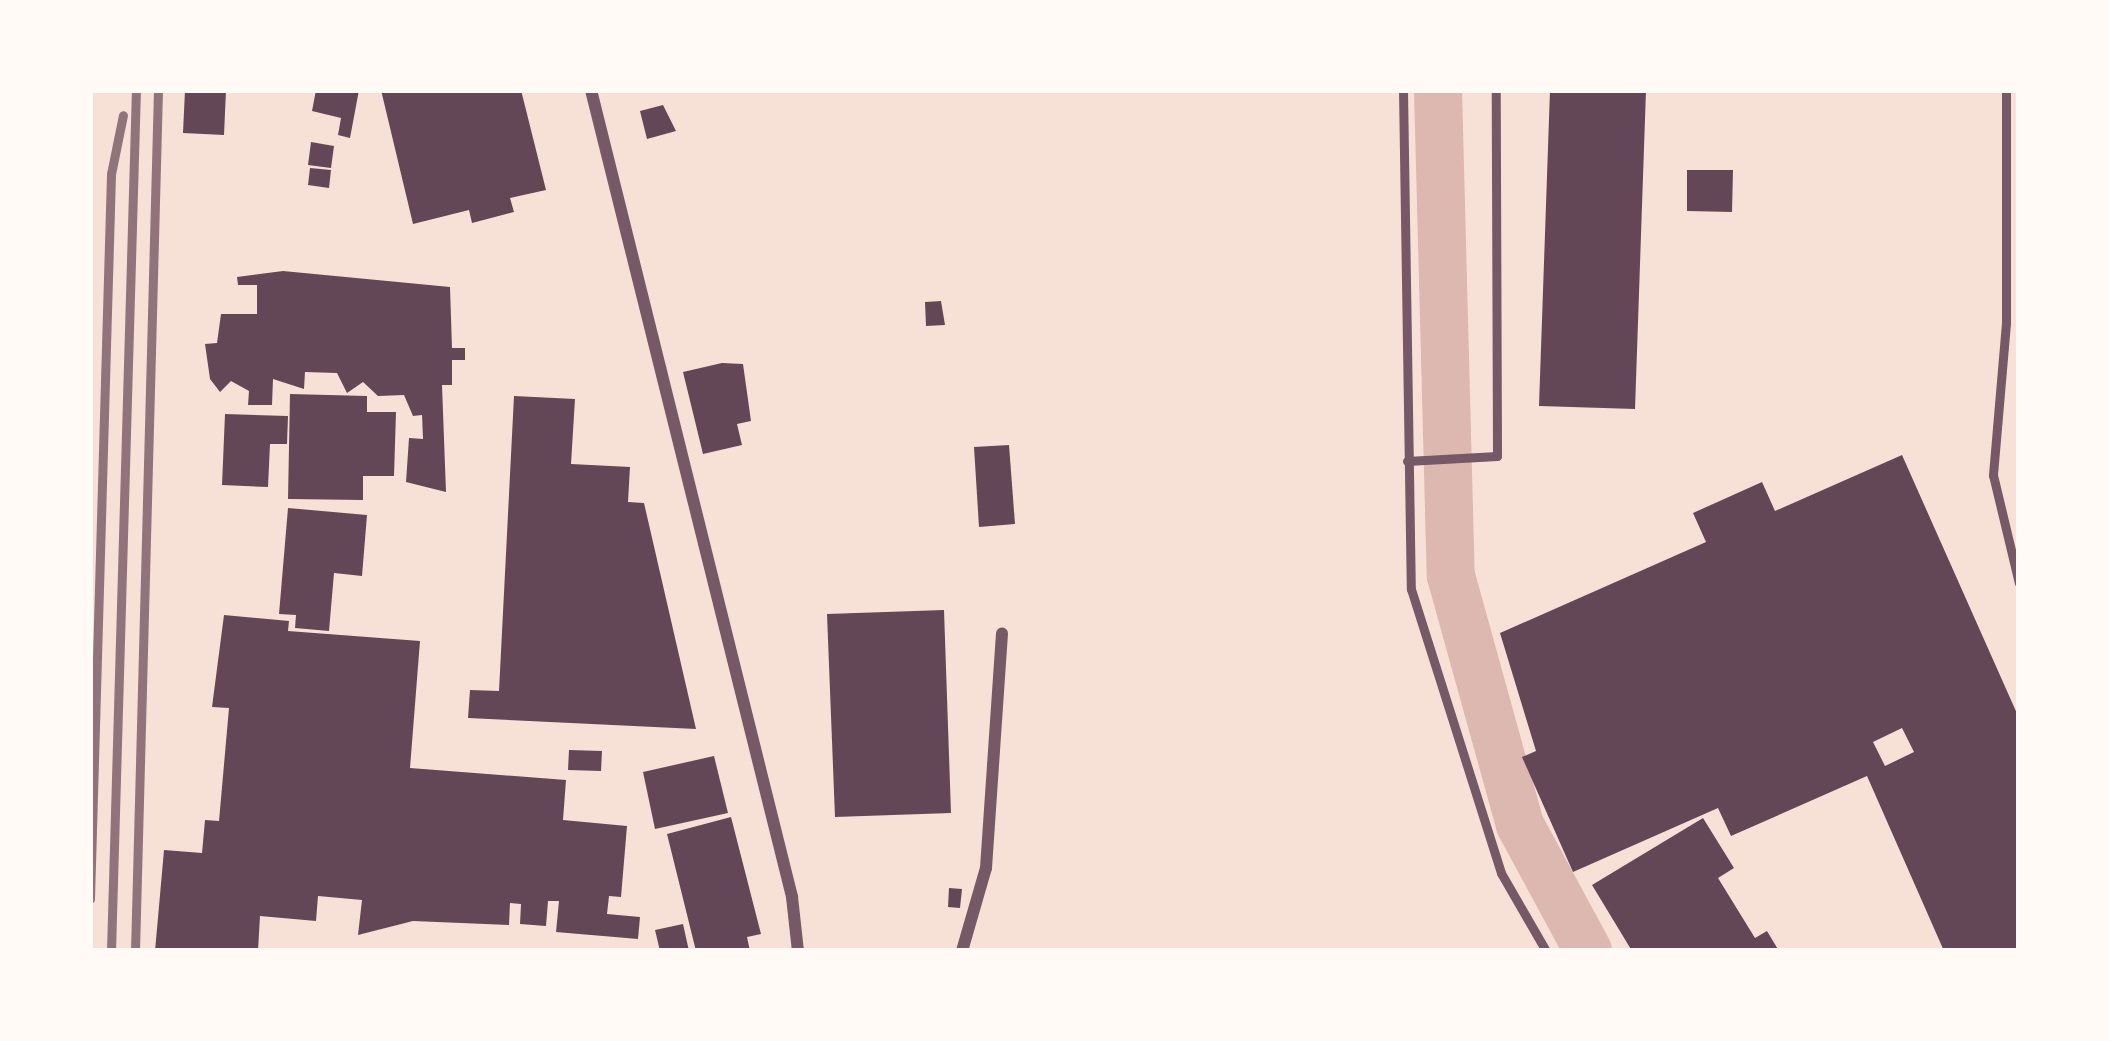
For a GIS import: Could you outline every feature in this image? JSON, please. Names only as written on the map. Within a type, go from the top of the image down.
[{"type":"street","points":[[591,90],[798,951]]},
{"type":"street","points":[[962,951],[986,868],[1002,634]]},
{"type":"lane","points":[[1403,90],[1411,589],[1501,873],[1546,951]]},
{"type":"lane","points":[[1407,461],[1497,455],[1496,90]]},
{"type":"lane","points":[[2006,90],[2006,323],[1993,475],[2019,583]]},
{"type":"building","points":[[185,90],[226,90],[224,135],[183,133]]},
{"type":"building","points":[[316,90],[359,90],[350,138],[338,135],[341,118],[312,111]]},
{"type":"building","points":[[381,90],[521,90],[546,190],[510,198],[514,212],[472,223],[469,210],[413,224]]},
{"type":"building","points":[[1550,90],[1646,90],[1635,409],[1539,406]]},
{"type":"building","points":[[663,105],[676,131],[647,139],[640,111]]},
{"type":"building","points":[[311,142],[334,146],[331,168],[308,165]]},
{"type":"building","points":[[310,168],[331,170],[329,188],[308,185]]},
{"type":"building","points":[[1687,170],[1733,170],[1732,212],[1687,211]]},
{"type":"building","points":[[283,271],[450,287],[452,348],[465,348],[465,360],[452,360],[452,385],[442,385],[446,492],[406,482],[409,438],[423,439],[422,415],[413,416],[404,395],[378,396],[363,382],[347,393],[337,373],[305,372],[304,389],[273,379],[272,405],[248,405],[249,391],[231,381],[220,392],[210,379],[205,344],[217,343],[221,314],[257,314],[257,285],[238,285],[237,277]]},
{"type":"building","points":[[941,301],[945,325],[926,326],[925,302]]},
{"type":"building","points":[[722,363],[743,364],[751,421],[737,424],[742,445],[703,454],[683,372]]},
{"type":"building","points":[[290,394],[367,396],[367,412],[396,412],[394,476],[363,476],[363,500],[288,499]]},
{"type":"building","points":[[514,396],[575,399],[571,464],[630,467],[628,502],[644,503],[696,729],[468,718],[470,690],[499,691]]},
{"type":"building","points":[[225,414],[288,416],[287,444],[270,444],[268,487],[222,485]]},
{"type":"building","points":[[1009,445],[1015,524],[979,527],[974,447]]},
{"type":"building","points":[[1902,455],[2019,718],[2019,951],[1944,951],[1867,776],[1731,836],[1718,808],[1573,872],[1522,757],[1536,751],[1500,633],[1706,542],[1693,513],[1762,482],[1775,511]],"holes":[[[1902,728],[1914,752],[1885,766],[1873,742]]]},
{"type":"building","points":[[288,508],[367,515],[362,576],[334,573],[329,631],[295,628],[296,615],[279,614]]},
{"type":"building","points":[[944,610],[951,813],[835,817],[827,614]]},
{"type":"building","points":[[224,615],[289,621],[288,631],[420,641],[410,768],[566,780],[563,820],[627,826],[621,897],[609,896],[607,914],[640,917],[638,939],[556,932],[559,901],[548,901],[546,926],[520,924],[521,904],[510,903],[509,925],[413,921],[358,935],[362,900],[318,896],[316,921],[260,916],[258,951],[155,951],[164,850],[202,853],[205,820],[219,821],[229,708],[212,707]]},
{"type":"building","points":[[569,750],[602,751],[601,771],[568,770]]},
{"type":"building","points":[[714,756],[728,813],[655,829],[643,772]]},
{"type":"building","points":[[731,817],[761,934],[747,937],[750,951],[696,951],[667,834]]},
{"type":"building","points":[[1703,818],[1734,868],[1718,878],[1755,938],[1767,931],[1779,951],[1632,951],[1592,885]]},
{"type":"building","points":[[949,888],[962,889],[960,908],[948,907]]},
{"type":"building","points":[[683,924],[689,951],[660,951],[655,930]]},
{"type":"waterway","points":[[1438,90],[1451,576],[1520,825],[1588,951]]},
{"type":"railway","points":[[111,951],[136,90]]},
{"type":"railway","points":[[135,951],[158,90]]},
{"type":"railway","points":[[90,899],[111,174],[123,115]]}]
